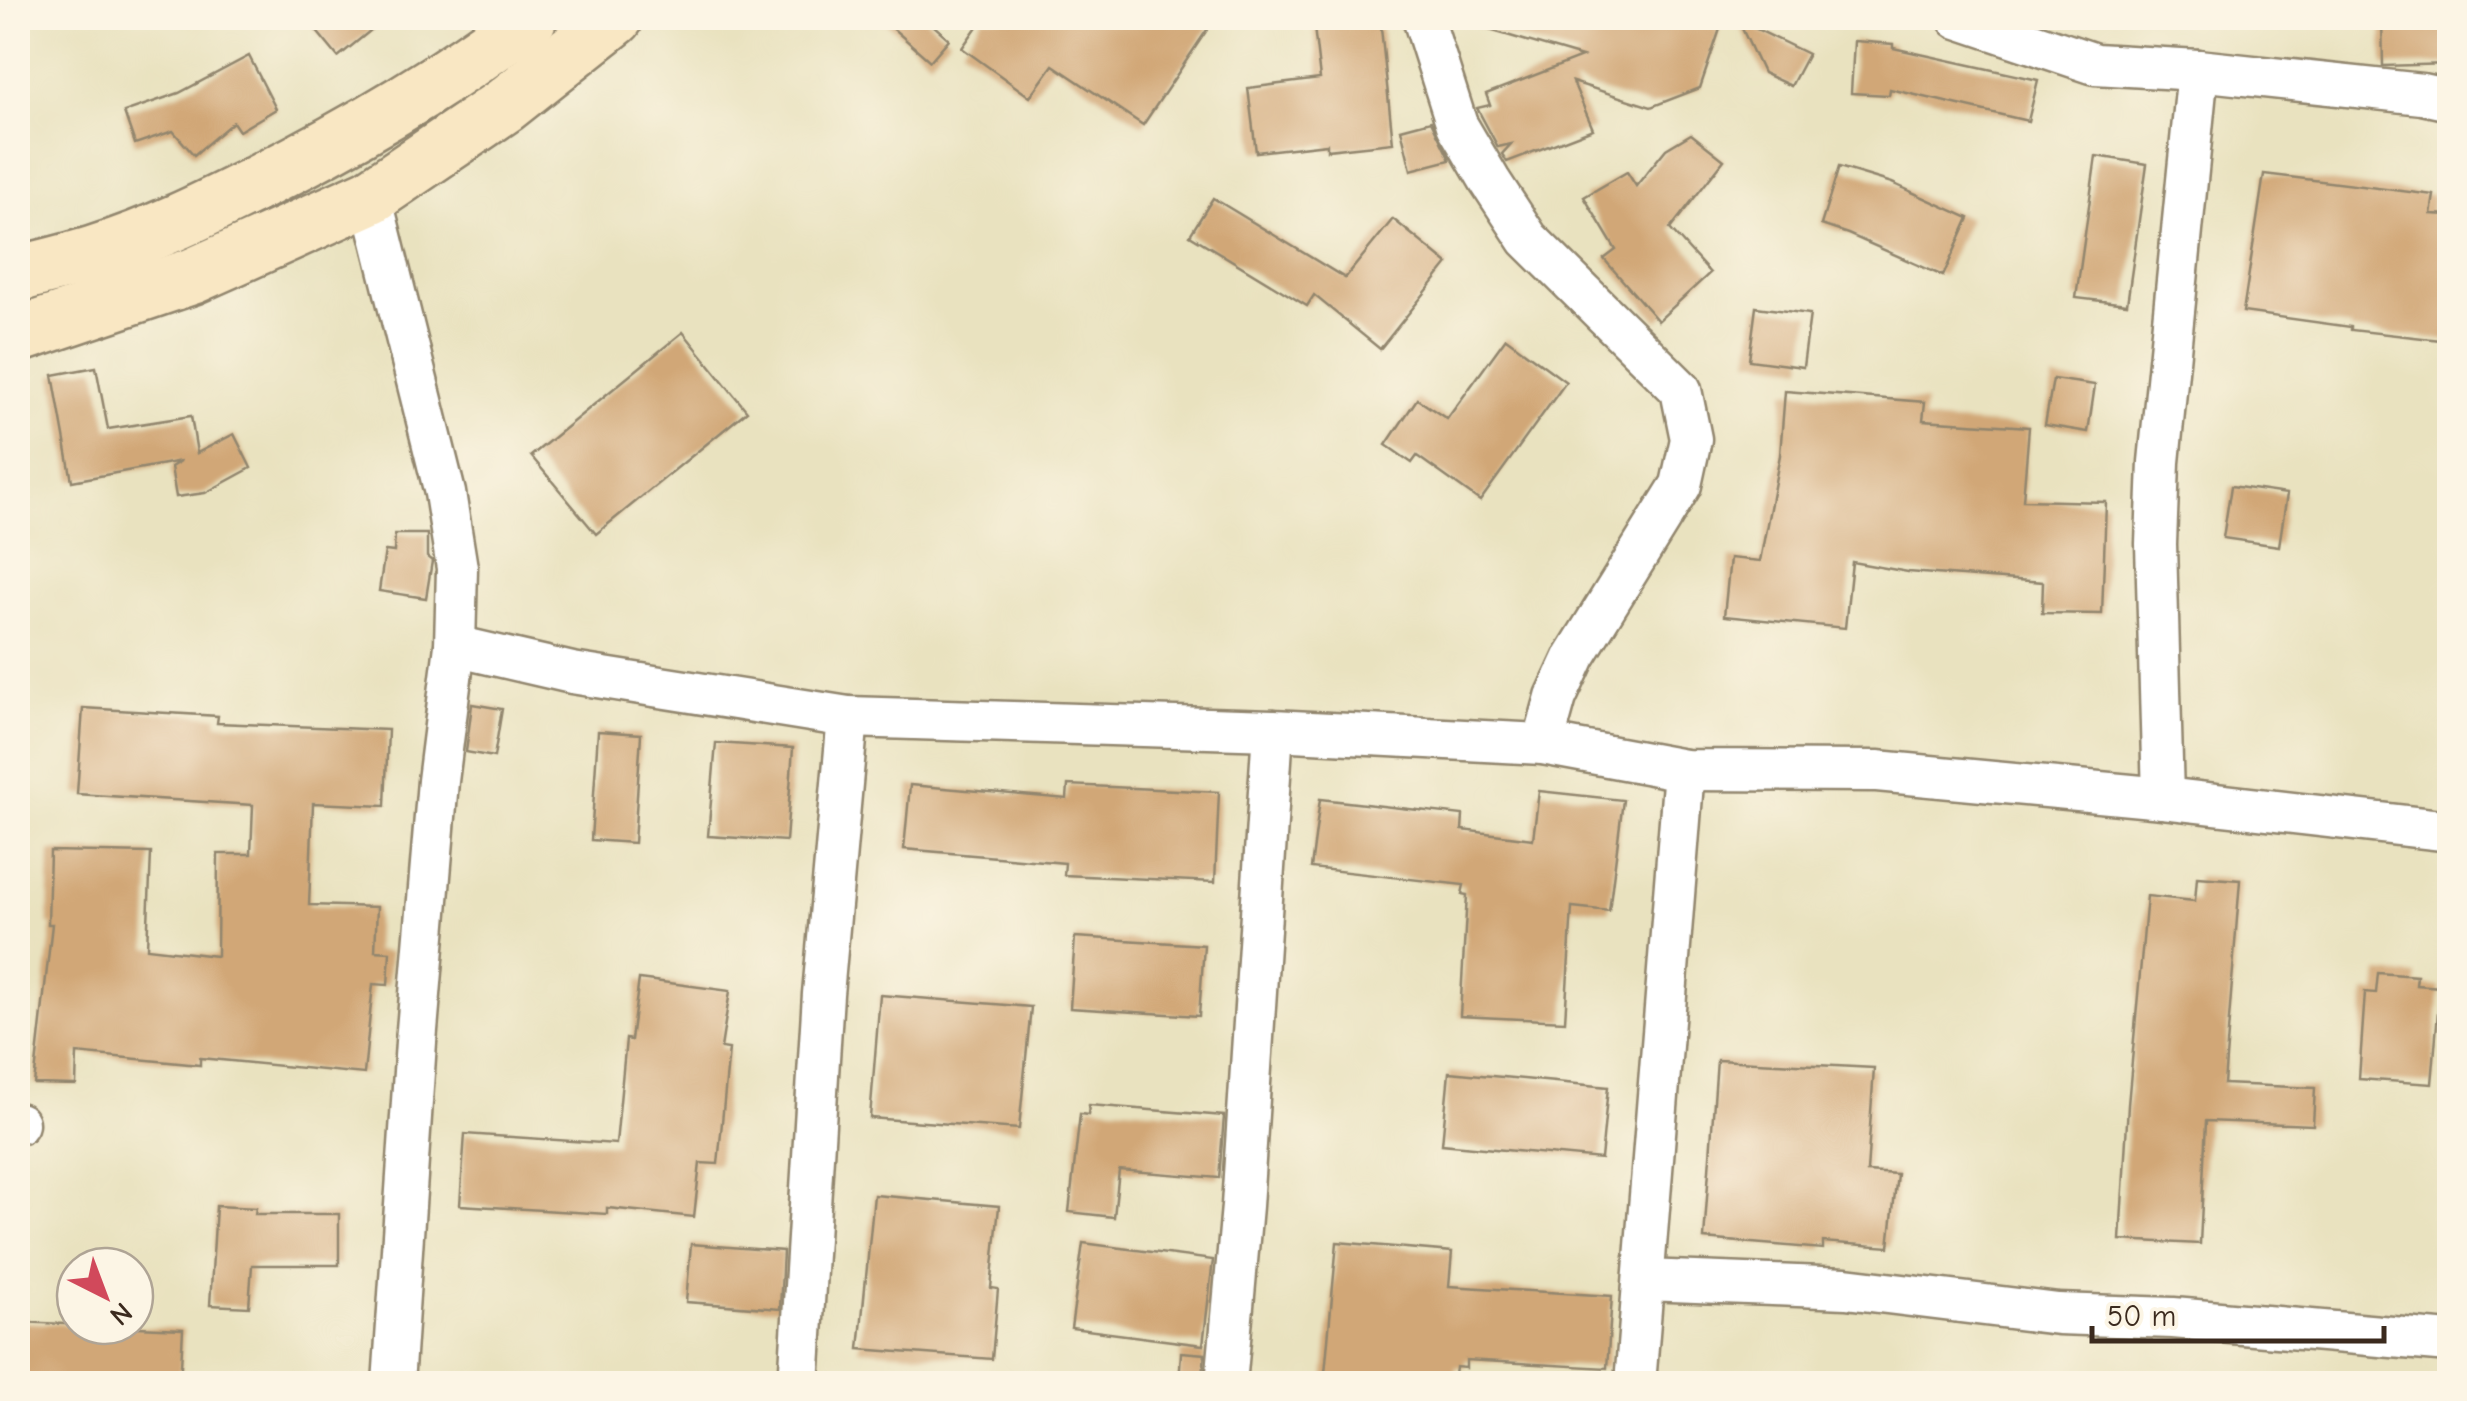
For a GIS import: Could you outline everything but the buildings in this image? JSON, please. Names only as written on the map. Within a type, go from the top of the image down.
[{"type":"main road","points":[[18,274],[100,252],[168,226],[279,172],[390,112],[529,18]]},
{"type":"main road","points":[[18,335],[193,276],[371,196],[505,105],[615,18]]},
{"type":"street","points":[[1424,18],[1457,124],[1490,181],[1528,239],[1681,390],[1692,438],[1681,485],[1574,656],[1556,697],[1543,744]]},
{"type":"street","points":[[1958,18],[2095,64],[2198,70],[2450,100]]},
{"type":"street","points":[[2164,798],[2156,544],[2158,462],[2198,70]]},
{"type":"street","points":[[371,196],[445,493],[457,568],[455,646],[438,781],[416,1042],[393,1384]]},
{"type":"street","points":[[455,646],[572,674],[848,717],[1273,730],[1543,744],[1684,770],[1877,771],[2164,798],[2450,831]]},
{"type":"street","points":[[799,1384],[823,994],[848,717]]},
{"type":"street","points":[[1226,1384],[1242,1206],[1273,730]]},
{"type":"street","points":[[1635,1384],[1684,770]]},
{"type":"street","points":[[1645,1280],[1846,1288],[2058,1314],[2173,1318],[2450,1342]]}]
